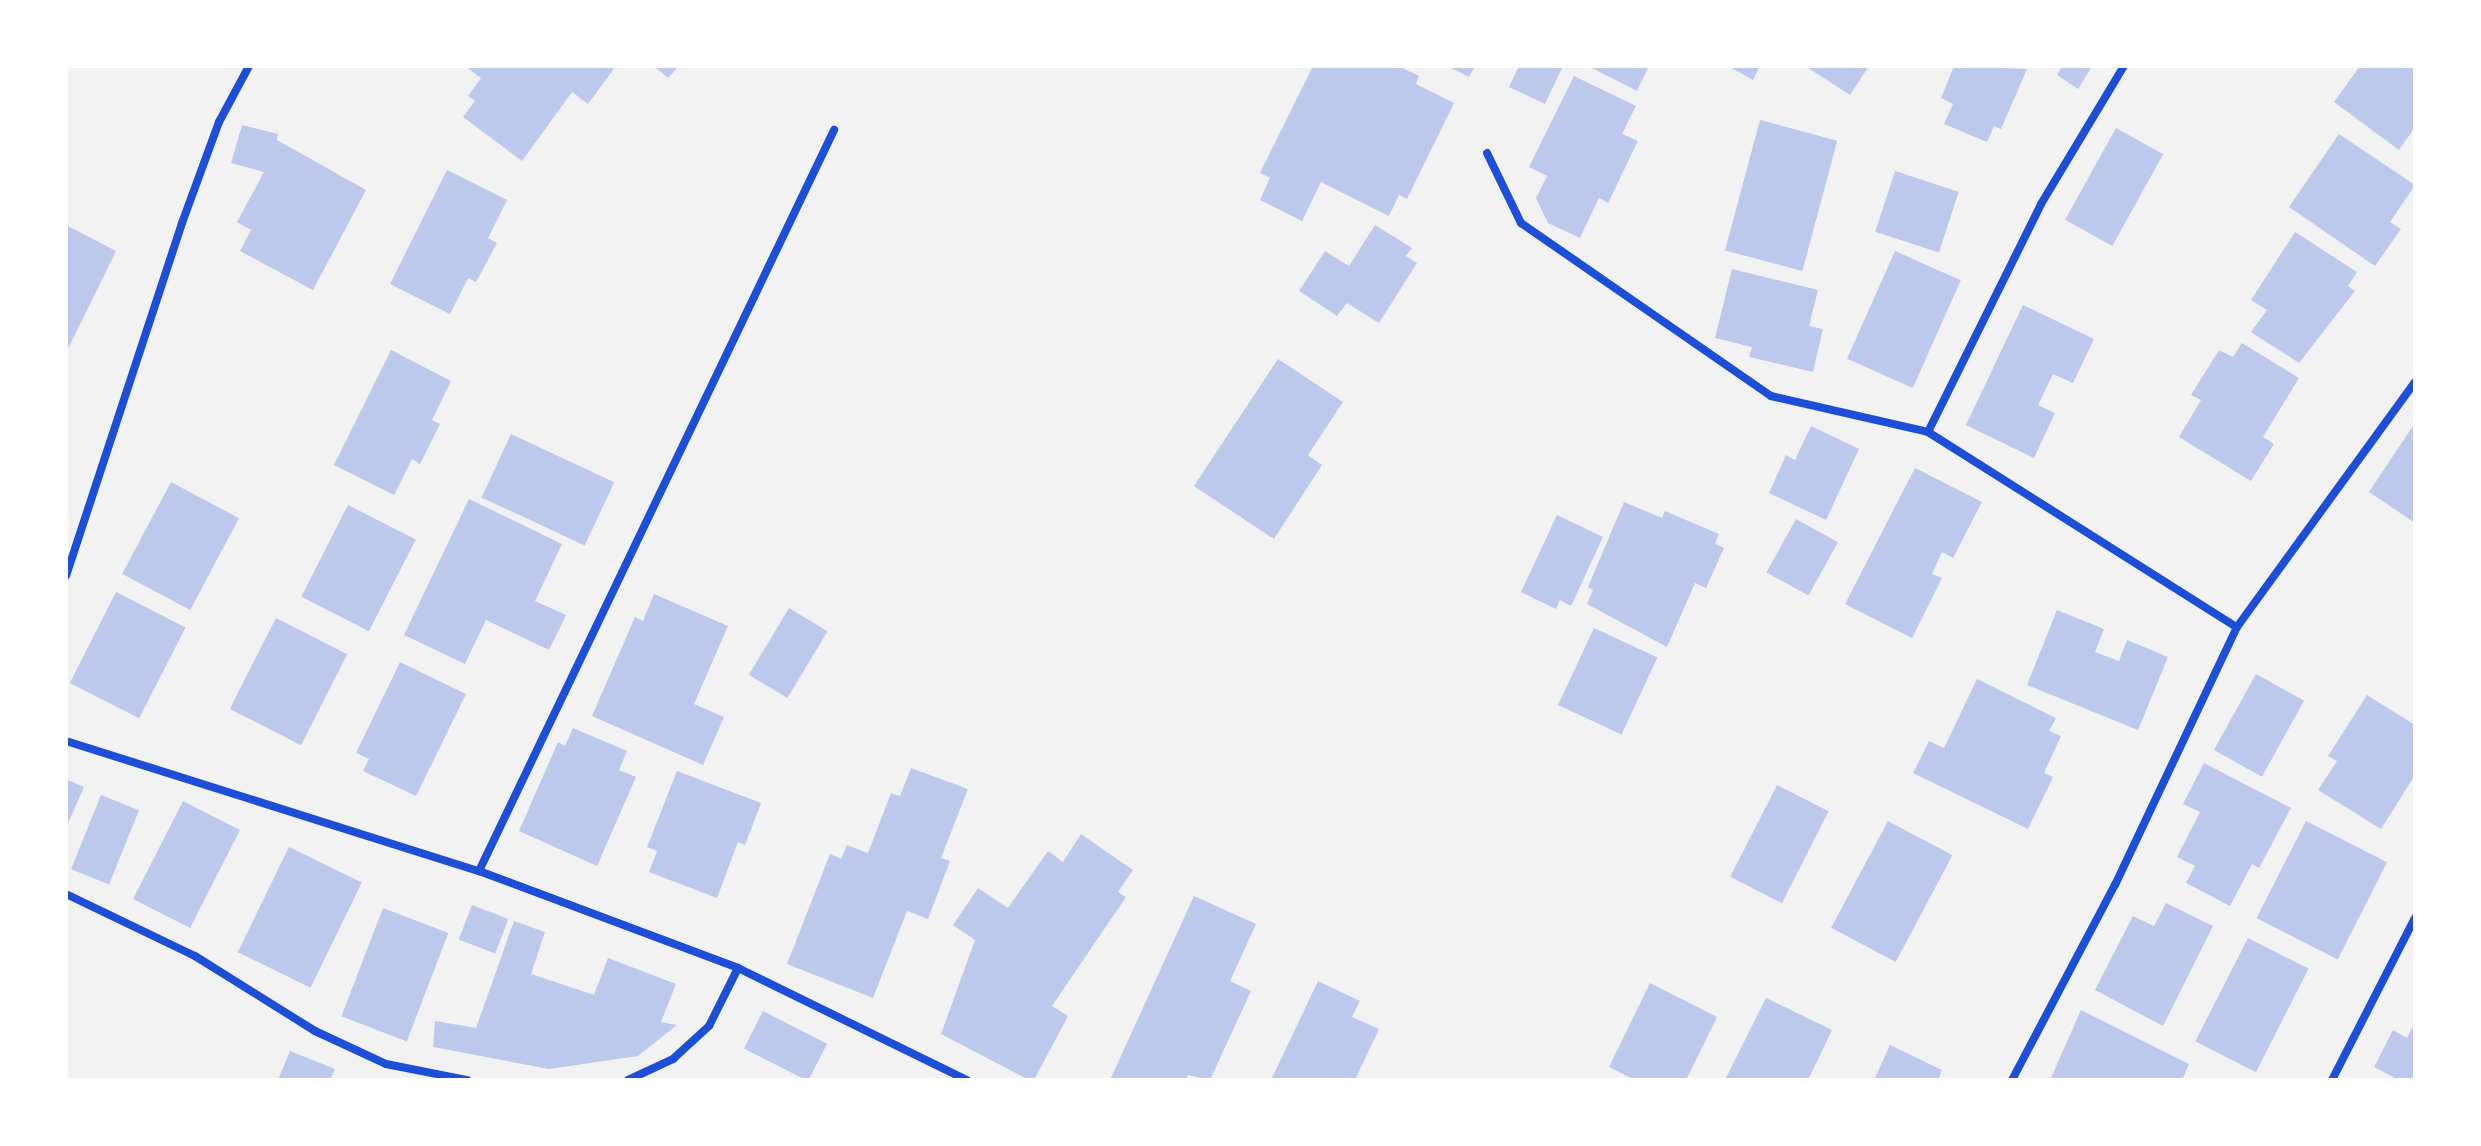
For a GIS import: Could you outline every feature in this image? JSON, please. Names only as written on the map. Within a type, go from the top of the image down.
[{"type":"street","points":[[66,576],[182,223],[219,122],[249,66]]},
{"type":"street","points":[[1928,432],[2041,204],[2124,66]]},
{"type":"street","points":[[479,871],[834,130]]},
{"type":"street","points":[[1487,153],[1521,223],[1771,396],[1928,432],[2237,627]]},
{"type":"street","points":[[2012,1080],[2115,885],[2237,627],[2415,382]]},
{"type":"street","points":[[66,741],[479,871],[738,968],[967,1080]]},
{"type":"street","points":[[66,894],[195,956],[315,1031],[386,1064],[467,1080]]},
{"type":"street","points":[[2332,1080],[2415,918]]},
{"type":"street","points":[[628,1080],[673,1059],[709,1026],[738,968]]},
{"type":"building","points":[[465,66],[616,66],[588,104],[572,92],[522,161],[463,117],[475,101],[468,96],[481,78]]},
{"type":"building","points":[[654,66],[679,66],[668,78]]},
{"type":"building","points":[[1313,66],[1398,66],[1419,76],[1416,84],[1454,103],[1407,199],[1399,195],[1389,216],[1321,182],[1302,221],[1260,200],[1270,178],[1260,173]]},
{"type":"building","points":[[1447,66],[1475,66],[1469,77]]},
{"type":"building","points":[[1519,66],[1563,66],[1545,104],[1509,87]]},
{"type":"building","points":[[1588,66],[1649,66],[1637,91]]},
{"type":"building","points":[[1728,66],[1760,66],[1753,80]]},
{"type":"building","points":[[1805,66],[1869,66],[1850,95]]},
{"type":"building","points":[[1954,66],[2027,69],[2001,129],[1994,126],[1987,142],[1944,124],[1953,104],[1941,98]]},
{"type":"building","points":[[2062,66],[2091,68],[2078,89],[2057,75]]},
{"type":"building","points":[[2360,66],[2415,66],[2415,127],[2399,150],[2334,102]]},
{"type":"building","points":[[1574,76],[1636,106],[1622,134],[1638,141],[1608,203],[1599,198],[1580,238],[1548,223],[1536,198],[1547,176],[1529,167]]},
{"type":"building","points":[[1760,120],[1837,141],[1802,271],[1725,250]]},
{"type":"building","points":[[242,125],[278,134],[277,140],[366,190],[313,290],[240,251],[251,230],[237,222],[264,172],[231,163]]},
{"type":"building","points":[[2116,128],[2163,154],[2112,246],[2065,220]]},
{"type":"building","points":[[2339,134],[2415,185],[2390,222],[2401,229],[2375,266],[2289,207]]},
{"type":"building","points":[[447,170],[507,200],[488,238],[497,243],[476,282],[468,278],[450,314],[390,284]]},
{"type":"building","points":[[1895,171],[1959,192],[1939,253],[1875,232]]},
{"type":"building","points":[[66,225],[116,251],[66,353]]},
{"type":"building","points":[[1375,225],[1412,248],[1406,256],[1417,263],[1379,323],[1347,303],[1337,316],[1299,291],[1325,251],[1349,266]]},
{"type":"building","points":[[2295,232],[2357,272],[2348,286],[2355,291],[2299,363],[2251,332],[2267,310],[2251,300]]},
{"type":"building","points":[[1895,251],[1961,280],[1913,388],[1847,359]]},
{"type":"building","points":[[1732,269],[1818,290],[1809,326],[1823,329],[1813,372],[1749,357],[1752,347],[1715,338]]},
{"type":"building","points":[[2023,305],[2094,339],[2073,383],[2053,374],[2038,405],[2055,413],[2034,458],[1966,425]]},
{"type":"building","points":[[2242,343],[2299,378],[2263,437],[2274,444],[2251,481],[2179,437],[2201,400],[2191,395],[2219,350],[2233,357]]},
{"type":"building","points":[[391,350],[451,381],[432,420],[440,424],[420,464],[412,459],[394,495],[334,465]]},
{"type":"building","points":[[1278,359],[1343,402],[1308,455],[1322,465],[1274,539],[1194,486]]},
{"type":"building","points":[[2415,423],[2415,523],[2369,492]]},
{"type":"building","points":[[1811,426],[1859,449],[1826,520],[1769,493],[1786,455],[1795,460]]},
{"type":"building","points":[[511,434],[614,482],[585,546],[481,497]]},
{"type":"building","points":[[1915,468],[1982,502],[1953,558],[1942,552],[1932,574],[1942,578],[1912,638],[1845,604]]},
{"type":"building","points":[[171,482],[239,518],[190,610],[122,574]]},
{"type":"building","points":[[469,499],[562,544],[535,601],[566,615],[549,650],[486,620],[465,664],[404,635]]},
{"type":"building","points":[[1624,502],[1662,518],[1665,511],[1719,534],[1715,544],[1724,548],[1706,588],[1695,583],[1667,647],[1587,604],[1593,590],[1588,587]]},
{"type":"building","points":[[348,505],[416,540],[369,631],[301,597]]},
{"type":"building","points":[[1557,515],[1603,537],[1571,606],[1560,600],[1556,609],[1521,592]]},
{"type":"building","points":[[1796,519],[1838,542],[1808,596],[1766,572]]},
{"type":"building","points":[[116,592],[185,627],[139,718],[70,683]]},
{"type":"building","points":[[654,594],[728,626],[694,704],[724,717],[703,765],[592,716],[635,617],[643,621]]},
{"type":"building","points":[[789,608],[828,631],[787,698],[749,675]]},
{"type":"building","points":[[2057,610],[2104,629],[2095,652],[2119,661],[2127,640],[2168,657],[2138,730],[2027,685]]},
{"type":"building","points":[[276,618],[347,654],[301,745],[230,709]]},
{"type":"building","points":[[1594,628],[1657,658],[1622,735],[1558,705]]},
{"type":"building","points":[[400,662],[466,694],[416,796],[363,771],[369,759],[356,753]]},
{"type":"building","points":[[2256,674],[2304,701],[2262,777],[2214,750]]},
{"type":"building","points":[[1977,679],[2056,718],[2049,731],[2061,736],[2044,773],[2053,777],[2028,829],[1913,773],[1929,741],[1944,748]]},
{"type":"building","points":[[2367,695],[2415,725],[2415,775],[2381,829],[2318,790],[2337,761],[2328,756]]},
{"type":"building","points":[[573,728],[627,751],[619,770],[636,777],[597,866],[519,831],[558,742],[565,746]]},
{"type":"building","points":[[2204,763],[2291,808],[2259,868],[2252,864],[2230,906],[2186,883],[2195,866],[2177,857],[2200,812],[2183,804]]},
{"type":"building","points":[[911,768],[968,789],[941,858],[950,861],[928,919],[907,911],[873,998],[787,964],[830,854],[841,859],[847,845],[868,853],[891,793],[900,796]]},
{"type":"building","points":[[677,771],[761,803],[745,845],[738,842],[717,898],[649,872],[657,851],[647,847]]},
{"type":"building","points":[[66,779],[84,787],[66,828]]},
{"type":"building","points":[[1777,785],[1829,811],[1782,903],[1730,877]]},
{"type":"building","points":[[101,795],[139,810],[109,885],[71,869]]},
{"type":"building","points":[[183,801],[240,830],[190,928],[133,899]]},
{"type":"building","points":[[1888,821],[1952,855],[1896,962],[1831,928]]},
{"type":"building","points":[[2306,821],[2387,862],[2338,959],[2257,918]]},
{"type":"building","points":[[1081,834],[1133,870],[1118,892],[1126,897],[1052,1006],[1068,1016],[1034,1080],[1029,1080],[941,1034],[975,940],[953,925],[978,888],[1008,908],[1048,851],[1063,862]]},
{"type":"building","points":[[289,847],[362,883],[311,988],[238,952]]},
{"type":"building","points":[[1194,896],[1256,924],[1230,981],[1251,991],[1210,1080],[1188,1075],[1185,1080],[1110,1080]]},
{"type":"building","points":[[2166,903],[2213,926],[2163,1026],[2095,990],[2133,916],[2154,926]]},
{"type":"building","points":[[472,905],[508,919],[495,954],[459,940]]},
{"type":"building","points":[[383,908],[448,933],[407,1041],[341,1016]]},
{"type":"building","points":[[514,921],[545,932],[531,974],[594,995],[608,958],[676,984],[661,1022],[677,1025],[638,1056],[549,1069],[433,1047],[435,1021],[476,1028]]},
{"type":"building","points":[[2248,938],[2309,969],[2256,1072],[2195,1041]]},
{"type":"building","points":[[1318,981],[1360,1001],[1352,1017],[1379,1029],[1355,1080],[1271,1080]]},
{"type":"building","points":[[1650,983],[1717,1017],[1686,1080],[1635,1080],[1609,1067]]},
{"type":"building","points":[[1766,998],[1832,1030],[1808,1080],[1725,1080]]},
{"type":"building","points":[[2081,1010],[2189,1064],[2182,1080],[2050,1080]]},
{"type":"building","points":[[763,1011],[827,1044],[809,1080],[744,1048]]},
{"type":"building","points":[[2415,1022],[2415,1080],[2399,1080],[2374,1067],[2393,1030],[2407,1038]]},
{"type":"building","points":[[1890,1045],[1942,1070],[1938,1080],[1874,1080]]},
{"type":"building","points":[[290,1051],[335,1069],[330,1080],[278,1080]]}]
